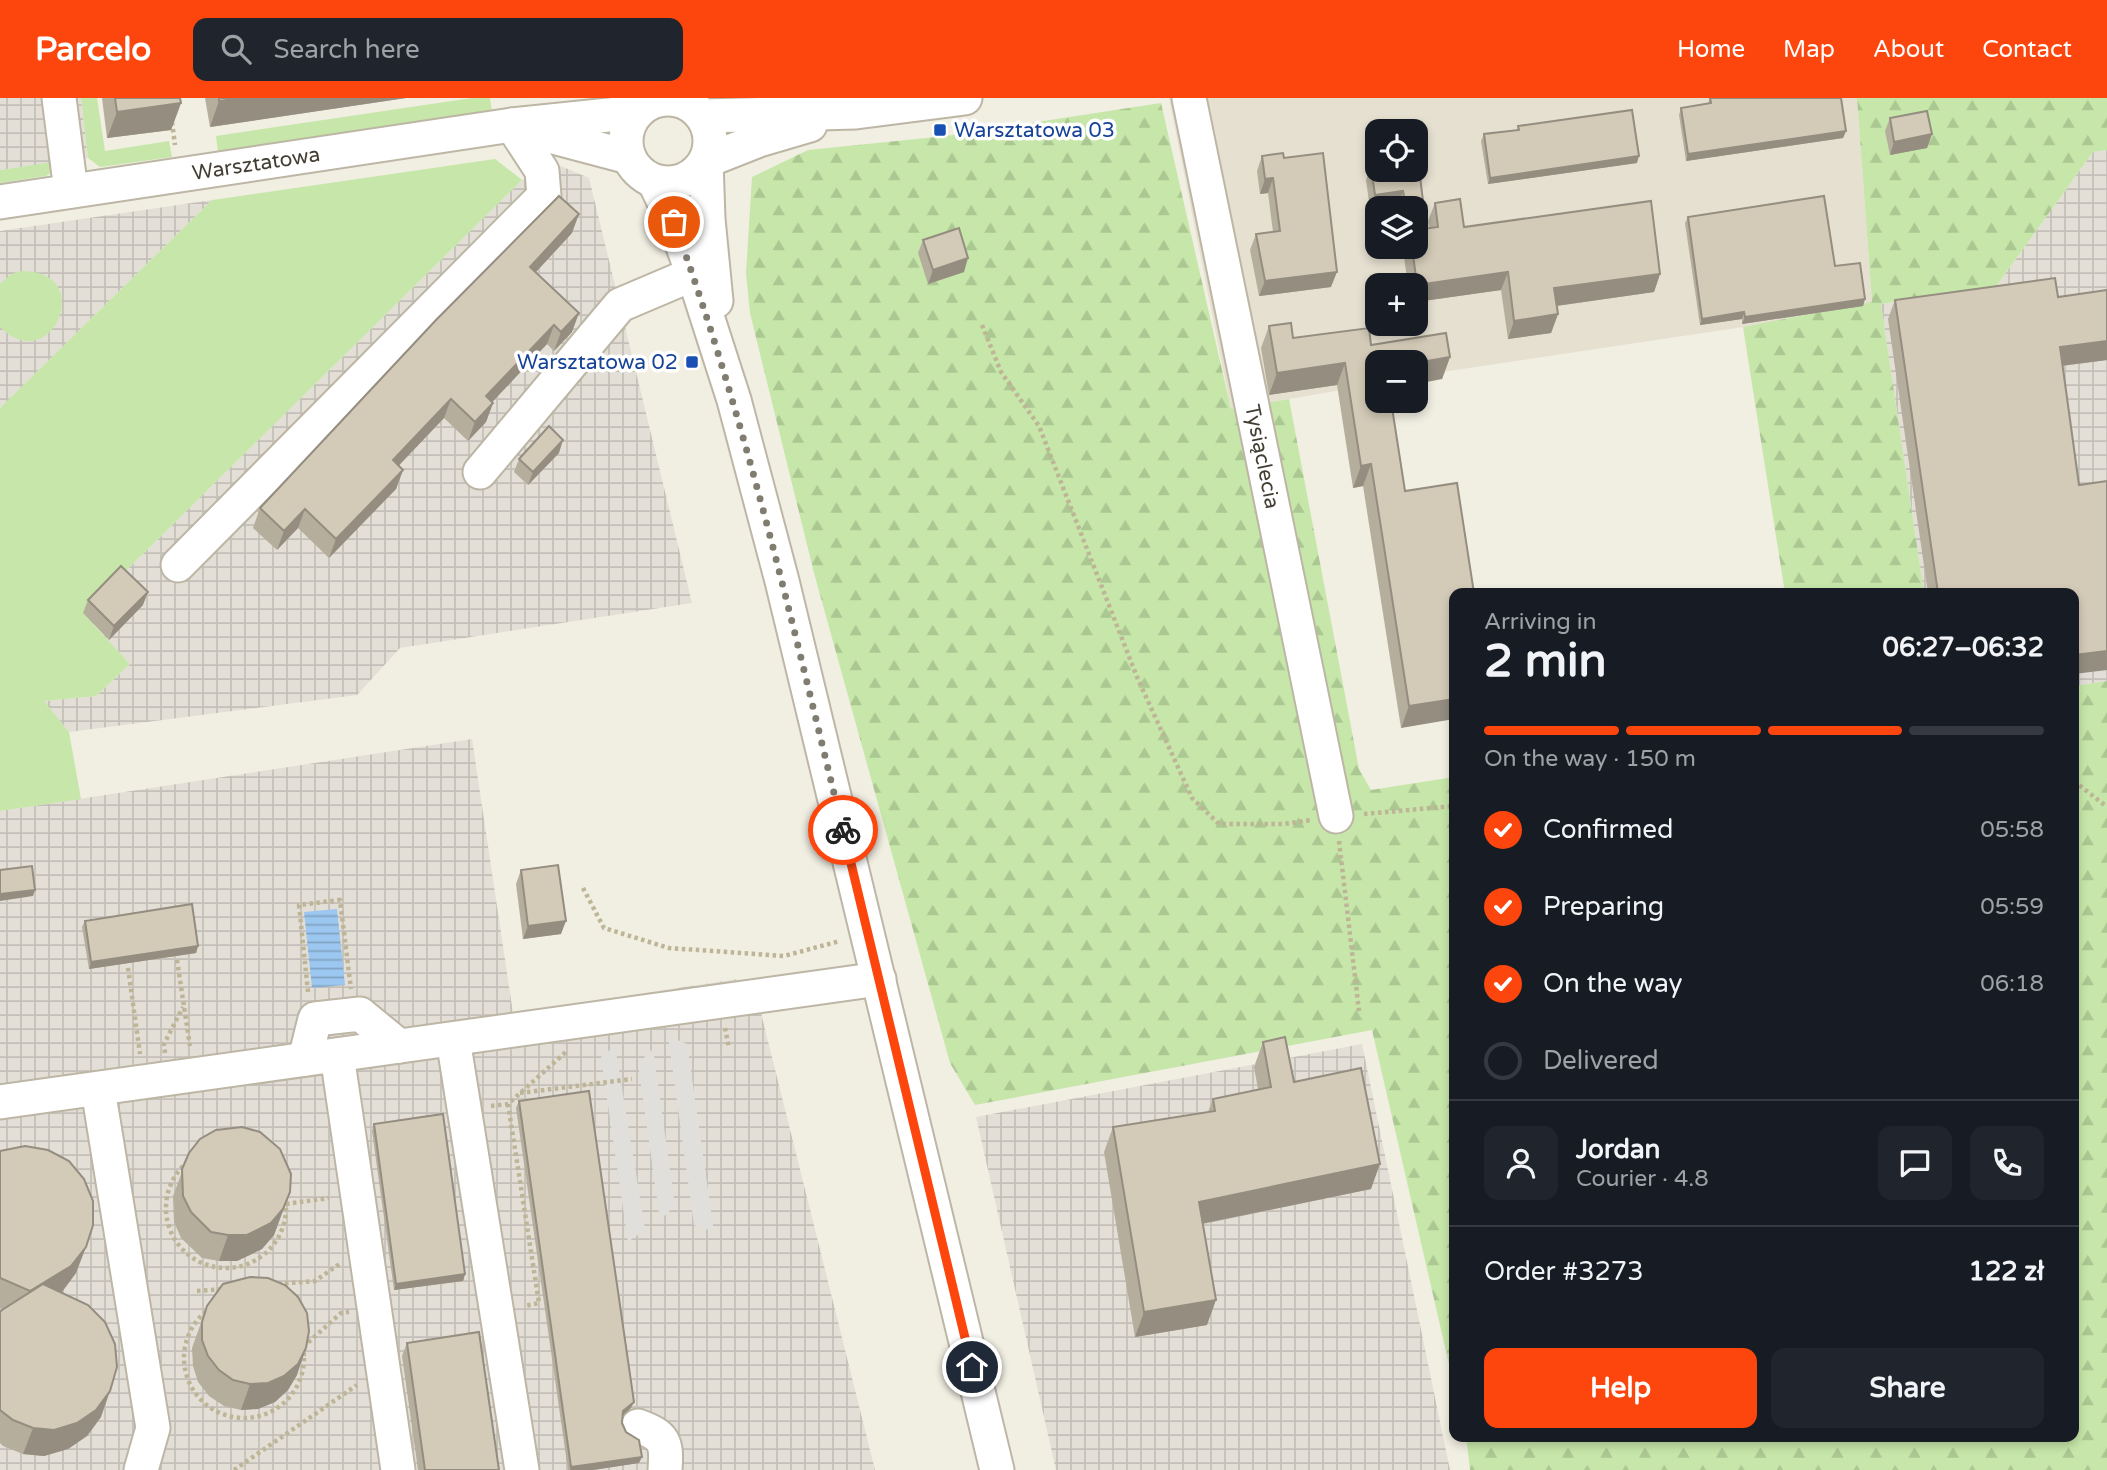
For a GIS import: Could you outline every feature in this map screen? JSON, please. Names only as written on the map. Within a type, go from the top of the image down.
[{"type":"street","points":[[59,98],[71,191]]},
{"type":"street","points":[[856,112],[689,105],[670,99],[658,100],[637,105],[626,133],[629,157],[635,168],[654,181],[678,183],[699,171],[706,161],[759,140],[856,112],[965,98]]},
{"type":"street","name":"Tysiąclecia","points":[[1189,98],[1336,816]]},
{"type":"street","name":"Warsztatowa","points":[[0,202],[637,105]]},
{"type":"street","points":[[689,105],[711,138],[706,161],[713,285],[734,400]]},
{"type":"street","points":[[178,565],[544,196],[542,171],[512,125]]},
{"type":"street","name":"Warsztatowa","points":[[512,125],[629,157]]},
{"type":"street","points":[[654,181],[674,222],[693,274],[734,400],[782,581],[997,1470]]},
{"type":"street","points":[[480,472],[620,305],[693,274]]},
{"type":"street","points":[[0,1102],[879,979]]},
{"type":"street","points":[[398,1470],[357,1194],[321,1057],[315,1019],[331,1004],[360,1014],[399,1046]]},
{"type":"street","points":[[453,1039],[522,1470]]},
{"type":"street","points":[[98,1088],[153,1428],[141,1470]]},
{"type":"street","points":[[638,1426],[657,1433],[667,1447],[665,1470]]},
{"type":"path","points":[[171,110],[175,145]]},
{"type":"path","points":[[982,325],[1001,372],[1039,426],[1136,677],[1192,798],[1219,824],[1284,824],[1336,816],[1449,806]]},
{"type":"path","points":[[2079,785],[2107,807]]},
{"type":"path","points":[[1336,816],[1359,1011]]},
{"type":"path","points":[[583,888],[604,929],[669,948],[784,956],[868,933]]},
{"type":"path","points":[[340,900],[351,989],[331,1004],[308,993],[299,905],[340,900]]},
{"type":"path","points":[[177,961],[191,1054]]},
{"type":"path","points":[[128,968],[143,1082]]},
{"type":"path","points":[[165,1056],[164,1044],[184,1006]]},
{"type":"path","points":[[464,1110],[508,1104],[571,1048]]},
{"type":"path","points":[[519,1094],[632,1079]]},
{"type":"path","points":[[496,1310],[539,1303],[508,1104]]},
{"type":"path","points":[[221,1148],[240,1149],[258,1157],[272,1169],[282,1185],[286,1204],[285,1220],[279,1236],[269,1250],[241,1266],[224,1268],[208,1265],[180,1246],[171,1232],[167,1213],[171,1186],[187,1162],[203,1152],[221,1148]]},
{"type":"path","points":[[286,1204],[357,1194]]},
{"type":"path","points":[[275,1284],[315,1281],[365,1247]]},
{"type":"path","points":[[197,1291],[236,1288]]},
{"type":"path","points":[[303,1347],[300,1335],[290,1319],[276,1307],[258,1300],[240,1298],[221,1303],[205,1313],[193,1327],[186,1345],[185,1364],[190,1382],[198,1396],[211,1407],[226,1415],[242,1418],[258,1416],[274,1410],[297,1386],[303,1371],[303,1347],[341,1313],[374,1310]]},
{"type":"path","points":[[234,1470],[372,1375],[384,1373]]},
{"type":"shaded area","points":[[0,98],[81,98],[88,158],[0,170]]},
{"type":"shaded area","points":[[1169,98],[1857,98],[1872,302],[1743,327],[1442,372],[1442,379],[1428,382],[1428,350],[1365,350],[1365,386],[1231,409]]},
{"type":"shaded area","points":[[2107,150],[2107,681],[2079,685],[2079,588],[1923,588],[1881,304],[1997,285],[2093,152]]},
{"type":"shaded area","points":[[556,164],[589,178],[692,603],[400,648],[357,695],[69,732],[43,701],[96,696],[130,664],[83,613],[522,180]]},
{"type":"shaded area","points":[[212,200],[0,408],[0,231]]},
{"type":"shaded area","points":[[472,739],[513,1013],[738,979],[731,983],[755,989],[875,1470],[0,1470],[0,811]]},
{"type":"shaded area","points":[[668,1036],[687,1044],[714,1232],[694,1225]]},
{"type":"shaded area","points":[[1362,1044],[1450,1470],[1056,1470],[976,1117]]},
{"type":"shaded area","points":[[615,1046],[645,1229],[628,1242],[601,1057]]},
{"type":"shaded area","points":[[653,1049],[675,1206],[660,1220],[638,1063]]},
{"type":"green space","points":[[81,98],[97,98],[105,151],[169,141],[172,157],[100,167],[88,158]]},
{"type":"green space","points":[[472,98],[490,98],[492,112],[218,152],[216,136]]},
{"type":"green space","points":[[1857,98],[2107,98],[2107,150],[2093,152],[1997,285],[1881,304],[1923,588],[1784,588],[1743,327],[1872,302]]},
{"type":"green space","points":[[1161,103],[1231,409],[1289,399],[1359,769],[1371,790],[1449,778],[1449,1364],[1372,1030],[975,1105],[950,1063],[814,573],[750,313],[746,273],[752,177],[808,150],[946,136]]},
{"type":"green space","points":[[495,159],[522,180],[83,613],[130,664],[96,696],[44,701],[69,732],[81,799],[0,811],[0,408],[212,200]]},
{"type":"green space","points":[[53,162],[53,171],[46,176],[0,183],[0,170]]},
{"type":"green space","points":[[22,271],[45,276],[58,287],[62,302],[59,319],[49,332],[36,340],[19,340],[0,327],[0,284],[11,274]]},
{"type":"green space","points":[[2107,681],[2107,1470],[1470,1470],[1467,1442],[2079,1442],[2079,685]]},
{"type":"water","points":[[337,909],[345,985],[312,988],[304,912]]},
{"type":"building","points":[[115,98],[180,98],[181,103],[117,112]]},
{"type":"building","points":[[219,98],[242,98],[219,101]]},
{"type":"building","points":[[1710,98],[1841,98],[1846,131],[1688,154],[1681,108],[1711,103]]},
{"type":"building","points":[[1632,110],[1639,156],[1490,178],[1484,134],[1519,130],[1518,126]]},
{"type":"building","points":[[1927,111],[1932,134],[1894,142],[1890,118]]},
{"type":"building","points":[[1283,153],[1284,158],[1323,153],[1337,272],[1265,281],[1256,234],[1280,231],[1273,178],[1265,179],[1262,156]]},
{"type":"building","points":[[1373,182],[1421,182],[1422,196],[1404,196],[1403,191],[1375,195]]},
{"type":"building","points":[[559,196],[579,214],[530,267],[579,313],[561,332],[554,325],[486,396],[493,403],[475,422],[451,399],[393,460],[403,470],[336,539],[305,509],[284,531],[260,508],[436,320]]},
{"type":"building","points":[[1824,196],[1835,266],[1860,263],[1865,299],[1745,317],[1744,312],[1702,319],[1688,217]]},
{"type":"building","points":[[1460,199],[1464,227],[1651,201],[1660,274],[1554,288],[1558,314],[1514,321],[1508,272],[1428,283],[1428,273],[1415,273],[1414,259],[1428,259],[1428,228],[1438,227],[1435,203]]},
{"type":"building","points":[[959,228],[968,258],[933,270],[923,240]]},
{"type":"building","points":[[2055,278],[2058,297],[2107,290],[2107,341],[2060,347],[2079,485],[2107,481],[2107,651],[2079,654],[2079,588],[1937,588],[1895,300]]},
{"type":"building","points":[[1291,323],[1293,338],[1365,329],[1365,336],[1370,336],[1371,345],[1446,333],[1450,357],[1428,361],[1428,350],[1365,350],[1365,413],[1393,413],[1405,491],[1457,483],[1473,588],[1449,588],[1449,700],[1409,706],[1371,464],[1361,466],[1345,363],[1277,373],[1269,326]]},
{"type":"building","points":[[549,426],[563,440],[533,472],[519,459]]},
{"type":"building","points":[[121,566],[148,592],[114,626],[88,600]]},
{"type":"building","points":[[558,865],[566,921],[528,926],[521,870]]},
{"type":"building","points":[[32,866],[35,890],[0,894],[0,870]]},
{"type":"building","points":[[192,904],[198,946],[91,962],[85,921]]},
{"type":"building","points":[[1285,1037],[1294,1082],[1361,1068],[1380,1164],[1199,1202],[1216,1300],[1144,1312],[1113,1127],[1215,1111],[1213,1099],[1271,1087],[1263,1042]]},
{"type":"building","points":[[589,1091],[634,1402],[623,1411],[622,1423],[626,1432],[639,1440],[642,1457],[571,1467],[519,1101]]},
{"type":"building","points":[[443,1114],[465,1274],[396,1284],[374,1124]]},
{"type":"building","points":[[242,1127],[260,1132],[280,1149],[291,1174],[290,1192],[283,1209],[271,1223],[247,1235],[211,1232],[191,1212],[183,1196],[182,1169],[189,1153],[200,1139],[216,1130]]},
{"type":"building","points":[[25,1146],[48,1150],[69,1161],[84,1179],[93,1201],[93,1225],[86,1247],[71,1266],[30,1291],[0,1278],[0,1151]]},
{"type":"building","points":[[250,1277],[268,1278],[285,1285],[298,1297],[307,1313],[309,1331],[306,1348],[298,1364],[284,1376],[268,1383],[250,1384],[233,1380],[219,1370],[208,1356],[202,1340],[202,1322],[207,1306],[223,1284]]},
{"type":"building","points":[[43,1284],[88,1305],[105,1322],[115,1344],[117,1367],[110,1391],[96,1410],[77,1423],[54,1430],[33,1428],[13,1420],[0,1410],[0,1312]]},
{"type":"building","points":[[479,1332],[499,1470],[425,1470],[407,1343]]},
{"type":"way so far","points":[[674,222],[734,400],[843,830]]},
{"type":"place","name":"Warsztatowa 03","points":[[940,130]]},
{"type":"place","name":"Warsztatowa 02","points":[[692,362]]},
{"type":"route","points":[[843,830],[972,1367]]}]
